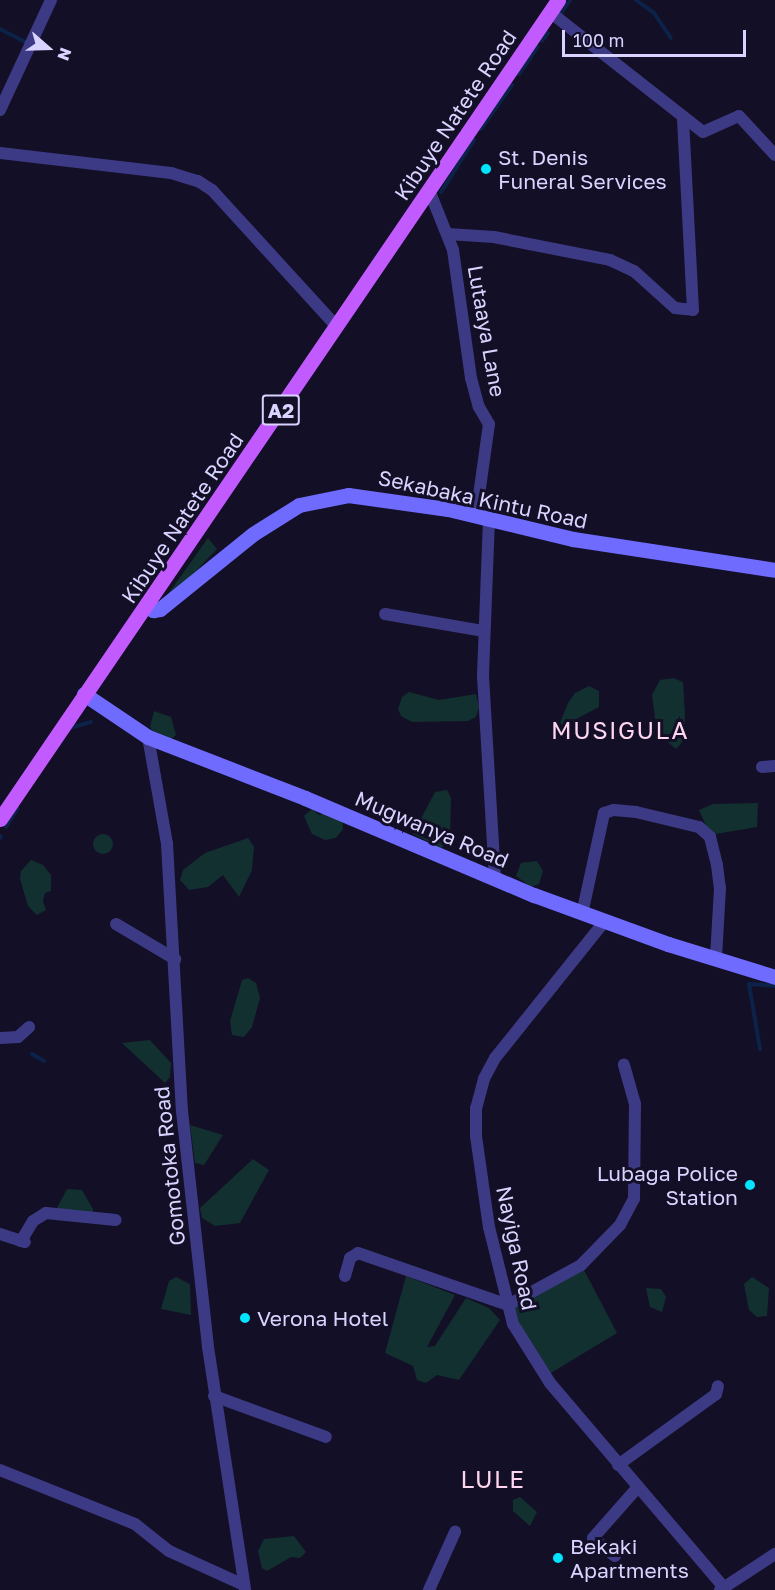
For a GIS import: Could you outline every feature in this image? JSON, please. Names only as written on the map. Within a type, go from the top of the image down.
[{"type":"main road","name":"Kibuye Natete Road","points":[[0,819],[84,694],[150,604],[554,6]]},
{"type":"street","points":[[0,110],[51,0]]},
{"type":"street","points":[[554,6],[683,118],[706,133],[732,116],[742,117],[775,154]]},
{"type":"street","points":[[448,234],[494,237],[610,260],[634,271],[675,308],[693,310],[683,183],[683,118]]},
{"type":"street","points":[[0,153],[171,173],[198,181],[212,190],[337,327]]},
{"type":"street","name":"Lutaaya Lane","points":[[429,190],[448,234],[471,378],[479,407],[489,424],[482,518],[484,721],[495,878]]},
{"type":"street","name":"Sekabaka Kintu Road","points":[[150,604],[153,610],[160,609],[253,534],[299,505],[323,498],[373,497],[482,518],[573,539],[775,570]]},
{"type":"street","points":[[384,614],[483,631]]},
{"type":"street","name":"Mugwanya Road","points":[[84,694],[148,737],[582,914],[775,977]]},
{"type":"street","name":"Gomotoka Road","points":[[148,737],[168,844],[182,1111],[214,1396],[245,1587]]},
{"type":"street","points":[[582,914],[604,813],[614,810],[636,812],[699,827],[710,837],[720,888],[716,958]]},
{"type":"street","name":"Nayiga Road","points":[[604,921],[495,1058],[476,1108],[476,1136],[489,1227],[513,1323],[550,1383],[722,1588]]},
{"type":"street","points":[[116,924],[175,959]]},
{"type":"street","points":[[0,1038],[18,1037],[29,1027]]},
{"type":"street","points":[[345,1276],[350,1258],[358,1253],[508,1305],[587,1260],[631,1209],[637,1155],[636,1114],[624,1065]]},
{"type":"street","points":[[0,1234],[23,1241],[33,1221],[46,1213],[116,1220]]},
{"type":"street","points":[[618,1465],[716,1394],[718,1386]]},
{"type":"street","points":[[214,1396],[326,1437]]},
{"type":"street","points":[[0,1470],[135,1524],[169,1551],[245,1587]]},
{"type":"street","points":[[615,1556],[593,1538],[638,1487]]},
{"type":"street","points":[[429,1590],[455,1532]]},
{"type":"street","points":[[722,1588],[775,1554]]},
{"type":"green space","points":[[208,538],[217,549],[174,594],[166,597]]},
{"type":"green space","points":[[673,678],[683,682],[685,715],[684,740],[676,749],[657,733],[652,695],[660,680]]},
{"type":"green space","points":[[589,686],[599,691],[599,707],[563,726],[560,723],[568,703],[575,693]]},
{"type":"green space","points":[[409,692],[439,700],[476,694],[479,707],[476,717],[468,721],[412,722],[401,716],[398,709],[402,697]]},
{"type":"green space","points":[[154,711],[171,717],[176,735],[169,741],[156,737],[150,727]]},
{"type":"green space","points":[[447,790],[451,798],[450,841],[441,848],[413,834],[435,792]]},
{"type":"green space","points":[[758,803],[757,827],[710,835],[699,810],[713,804]]},
{"type":"green space","points":[[312,809],[319,815],[334,810],[342,814],[343,829],[336,838],[325,840],[312,834],[304,816]]},
{"type":"green space","points":[[103,834],[110,837],[113,844],[110,851],[103,854],[96,851],[93,844],[96,837]]},
{"type":"green space","points":[[248,838],[254,847],[252,870],[239,897],[223,875],[208,887],[189,890],[180,880],[183,870],[205,853]]},
{"type":"green space","points":[[31,860],[43,865],[51,875],[51,891],[45,893],[43,901],[46,910],[37,915],[28,906],[20,879],[21,871]]},
{"type":"green space","points":[[537,861],[543,871],[539,884],[531,887],[516,876],[521,863]]},
{"type":"green space","points":[[248,978],[256,983],[260,998],[252,1027],[244,1037],[232,1035],[230,1021],[242,980]]},
{"type":"green space","points":[[150,1040],[171,1063],[170,1077],[165,1083],[122,1043]]},
{"type":"green space","points":[[190,1125],[223,1135],[204,1165],[195,1163]]},
{"type":"green space","points":[[253,1159],[269,1170],[240,1223],[215,1226],[202,1218],[200,1208]]},
{"type":"green space","points":[[67,1189],[82,1190],[93,1209],[93,1218],[65,1221],[57,1208]]},
{"type":"green space","points":[[584,1270],[617,1333],[546,1376],[526,1343],[514,1307]]},
{"type":"green space","points":[[406,1276],[455,1295],[427,1347],[435,1346],[466,1298],[489,1308],[500,1320],[459,1380],[437,1375],[426,1383],[417,1380],[413,1366],[385,1353]]},
{"type":"green space","points":[[176,1277],[190,1284],[191,1315],[161,1309],[169,1281]]},
{"type":"green space","points":[[752,1277],[769,1288],[767,1316],[757,1317],[749,1310],[744,1284]]},
{"type":"green space","points":[[646,1288],[661,1289],[666,1297],[662,1312],[650,1307]]},
{"type":"green space","points":[[520,1497],[537,1512],[530,1526],[513,1511],[513,1500]]},
{"type":"green space","points":[[294,1536],[306,1552],[300,1558],[291,1557],[267,1571],[262,1568],[258,1551],[264,1539]]},
{"type":"waterway","points":[[560,15],[570,0]]},
{"type":"waterway","points":[[636,0],[654,13],[671,38]]},
{"type":"waterway","points":[[0,29],[24,41]]},
{"type":"waterway","points":[[542,41],[548,33]]},
{"type":"waterway","points":[[519,74],[538,47]]},
{"type":"waterway","points":[[481,129],[512,85]]},
{"type":"waterway","points":[[441,192],[474,140]]},
{"type":"waterway","points":[[70,728],[91,722]]},
{"type":"waterway","points":[[6,827],[18,808]]},
{"type":"waterway","points":[[760,1049],[749,984],[775,986]]},
{"type":"waterway","points":[[32,1054],[44,1061]]},
{"type":"place","name":"St. Denis Funeral Services","points":[[486,169]]},
{"type":"place","name":"Lubaga Police Station","points":[[750,1185]]},
{"type":"place","name":"Verona Hotel","points":[[245,1318]]},
{"type":"place","name":"Bekaki Apartments","points":[[558,1558]]},
{"type":"district","name":"MUSIGULA","points":[[620,730]]},
{"type":"district","name":"LULE","points":[[493,1479]]}]
